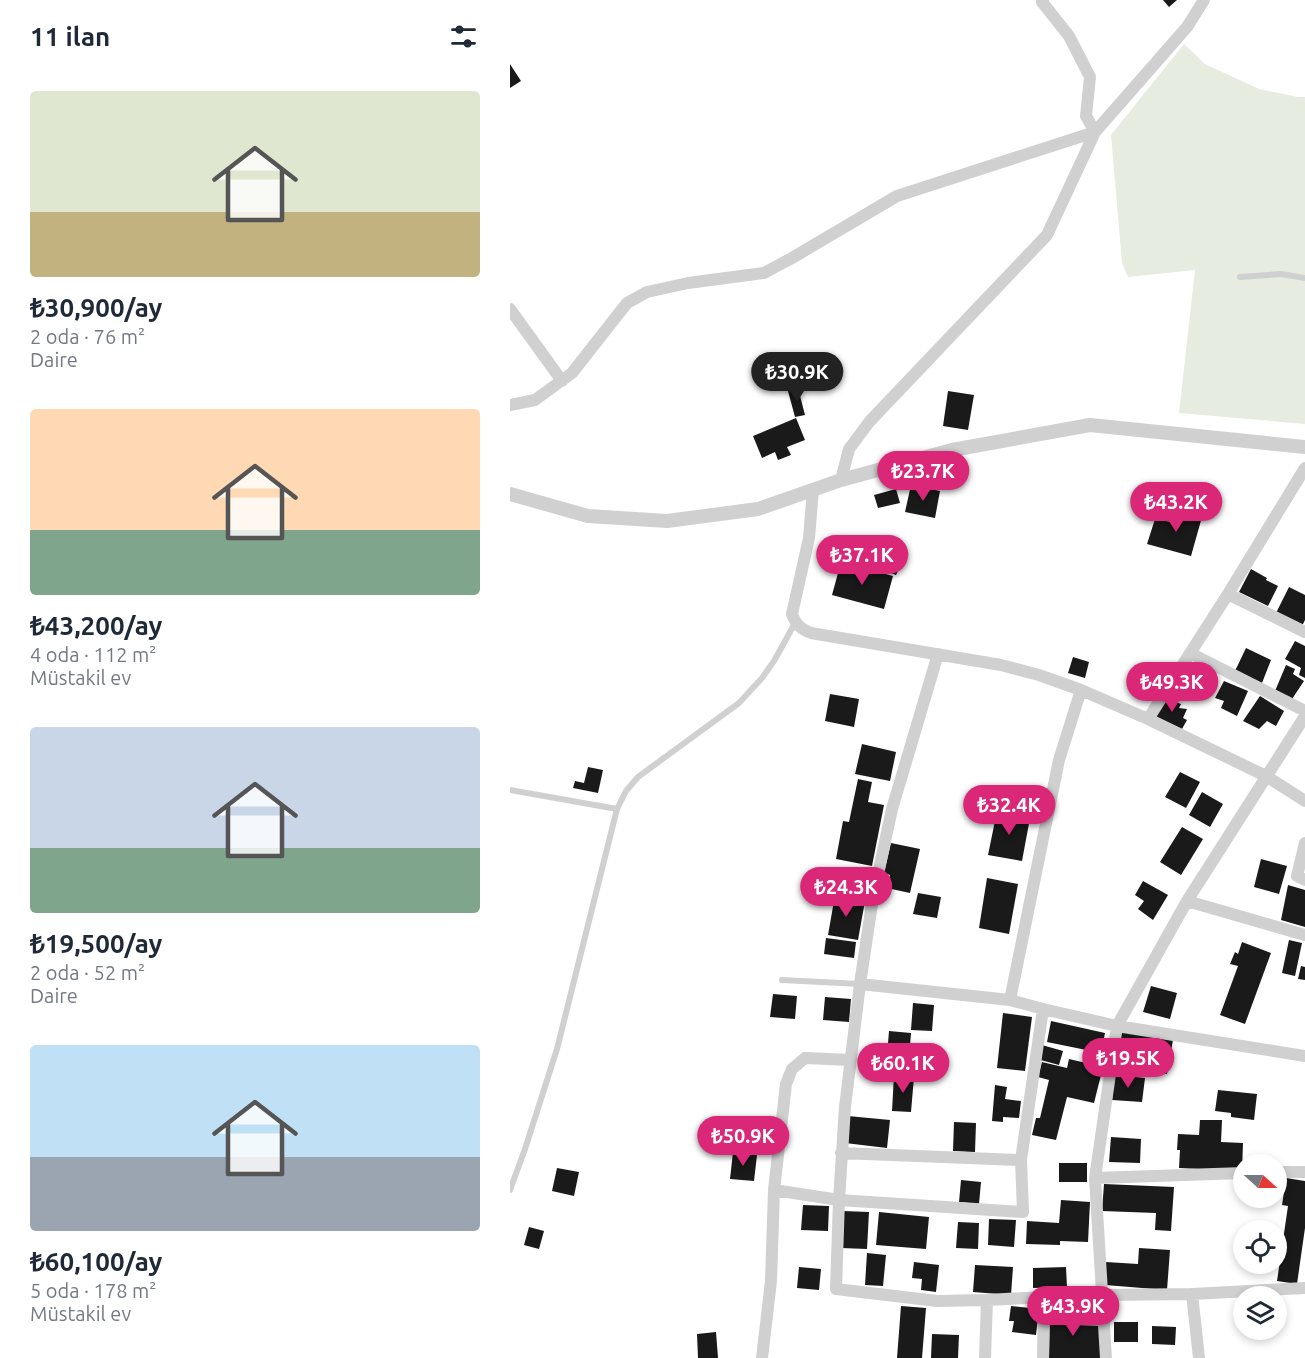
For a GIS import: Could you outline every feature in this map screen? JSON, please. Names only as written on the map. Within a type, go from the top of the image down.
[{"type":"street","points":[[1043,0],[1042,2],[1069,36],[1090,77],[1086,116],[1095,132]]},
{"type":"street","points":[[841,480],[849,449],[870,421],[1047,235],[1095,132],[1187,27],[1204,0]]},
{"type":"street","points":[[510,405],[535,400],[572,373],[627,303],[647,292],[688,283],[764,273],[897,196],[1095,132]]},
{"type":"street","points":[[510,309],[562,381]]},
{"type":"street","points":[[510,494],[588,516],[666,521],[758,508],[841,480],[952,450],[1090,425],[1305,447]]},
{"type":"street","points":[[1148,719],[1305,468]]},
{"type":"street","points":[[813,490],[809,538],[792,614],[795,623],[802,630],[1001,665],[1039,675],[1081,690],[1148,719],[1266,776],[1305,801]]},
{"type":"street","points":[[1228,594],[1305,632]]},
{"type":"street","points":[[1190,653],[1305,711]]},
{"type":"street","points":[[938,654],[892,809],[873,897],[845,1107],[836,1289],[937,1301],[1192,1294],[1305,1288]]},
{"type":"street","points":[[1010,1000],[1059,760],[1081,690]]},
{"type":"street","points":[[1106,1358],[1095,1178],[1118,1026],[1187,901],[1305,716]]},
{"type":"street","points":[[1305,843],[1297,876],[1305,880]]},
{"type":"street","points":[[1187,901],[1305,935]]},
{"type":"street","points":[[860,984],[1010,1000],[1118,1026],[1305,1056]]},
{"type":"street","points":[[774,1190],[839,1200],[1023,1212],[1021,1160],[1042,1009]]},
{"type":"street","points":[[762,1358],[771,1281],[774,1190],[786,1084],[792,1069],[805,1058],[851,1060]]},
{"type":"street","points":[[841,1153],[1021,1160]]},
{"type":"street","points":[[1287,1172],[1305,1172]]},
{"type":"street","points":[[1095,1178],[1233,1173]]},
{"type":"street","points":[[1192,1294],[1199,1358]]},
{"type":"street","points":[[1043,1358],[1044,1297]]},
{"type":"street","points":[[985,1358],[987,1300]]},
{"type":"lane","points":[[1240,277],[1281,274],[1305,278]]},
{"type":"lane","points":[[510,1190],[557,1049],[617,809],[626,791],[639,777],[739,703],[774,661],[795,623]]},
{"type":"lane","points":[[510,790],[617,809]]},
{"type":"lane","points":[[782,980],[860,984]]},
{"type":"shaded area","points":[[1184,44],[1205,64],[1259,89],[1305,97],[1305,424],[1179,413],[1195,270],[1128,277],[1122,263],[1111,135]]},
{"type":"building","points":[[1163,0],[1177,0],[1169,7]]},
{"type":"building","points":[[510,64],[521,81],[510,88]]},
{"type":"building","points":[[798,388],[805,415],[795,417],[788,391]]},
{"type":"building","points":[[948,391],[974,395],[968,430],[943,426]]},
{"type":"building","points":[[796,418],[805,440],[787,447],[791,455],[778,460],[775,452],[762,458],[753,436]]},
{"type":"building","points":[[911,485],[940,491],[935,518],[905,512]]},
{"type":"building","points":[[896,489],[900,503],[878,508],[874,495]]},
{"type":"building","points":[[1175,510],[1202,517],[1191,556],[1147,544],[1155,519],[1171,522]]},
{"type":"building","points":[[841,562],[893,576],[884,609],[832,595]]},
{"type":"building","points":[[889,565],[899,569],[896,575],[886,571]]},
{"type":"building","points":[[1251,569],[1278,586],[1268,606],[1239,592]]},
{"type":"building","points":[[1289,587],[1305,595],[1305,620],[1302,626],[1276,613]]},
{"type":"building","points":[[1295,641],[1305,646],[1305,678],[1299,675],[1301,668],[1285,659]]},
{"type":"building","points":[[1246,648],[1271,660],[1262,683],[1235,671]]},
{"type":"building","points":[[1073,657],[1089,662],[1085,678],[1068,673]]},
{"type":"building","points":[[1185,664],[1206,671],[1193,700],[1170,690]]},
{"type":"building","points":[[1286,665],[1295,669],[1293,674],[1304,681],[1292,699],[1275,691]]},
{"type":"building","points":[[1224,681],[1248,691],[1237,716],[1221,708],[1224,701],[1215,698]]},
{"type":"building","points":[[830,694],[859,699],[854,727],[825,721]]},
{"type":"building","points":[[1260,696],[1284,711],[1276,726],[1267,721],[1259,729],[1243,721]]},
{"type":"building","points":[[1165,698],[1181,704],[1179,708],[1187,709],[1183,718],[1187,720],[1182,729],[1156,717]]},
{"type":"building","points":[[862,744],[896,752],[890,781],[855,774]]},
{"type":"building","points":[[588,767],[603,770],[598,793],[573,788],[575,781],[584,783]]},
{"type":"building","points":[[1180,772],[1200,782],[1186,808],[1165,797]]},
{"type":"building","points":[[858,779],[872,782],[868,802],[884,805],[872,866],[836,859],[843,821],[849,822]]},
{"type":"building","points":[[1202,792],[1223,804],[1210,827],[1189,815]]},
{"type":"building","points":[[997,811],[1030,818],[1022,861],[988,855]]},
{"type":"building","points":[[1182,827],[1203,839],[1181,875],[1160,862]]},
{"type":"building","points":[[891,843],[920,849],[910,893],[887,888],[890,875],[884,873]]},
{"type":"building","points":[[1261,859],[1287,866],[1279,894],[1254,887]]},
{"type":"building","points":[[987,878],[1018,884],[1009,934],[979,928]]},
{"type":"building","points":[[1143,881],[1168,895],[1153,920],[1138,909],[1144,901],[1135,895]]},
{"type":"building","points":[[1288,885],[1305,890],[1305,927],[1281,920]]},
{"type":"building","points":[[918,893],[941,897],[937,918],[913,914]]},
{"type":"building","points":[[835,895],[865,901],[858,940],[828,935]]},
{"type":"building","points":[[826,938],[856,942],[854,958],[824,954]]},
{"type":"building","points":[[1289,940],[1302,943],[1295,976],[1282,973]]},
{"type":"building","points":[[1242,942],[1271,953],[1245,1024],[1220,1015],[1238,966],[1230,964],[1235,952],[1238,954]]},
{"type":"building","points":[[1301,966],[1305,967],[1305,980],[1298,979]]},
{"type":"building","points":[[1151,986],[1177,993],[1170,1019],[1143,1012]]},
{"type":"building","points":[[773,994],[797,996],[795,1019],[770,1017]]},
{"type":"building","points":[[825,997],[851,999],[849,1022],[823,1020]]},
{"type":"building","points":[[913,1003],[934,1005],[932,1031],[911,1030]]},
{"type":"building","points":[[1003,1013],[1032,1017],[1025,1071],[997,1068]]},
{"type":"building","points":[[1051,1021],[1105,1033],[1101,1053],[1047,1042]]},
{"type":"building","points":[[889,1031],[911,1033],[909,1058],[887,1056]]},
{"type":"building","points":[[1121,1032],[1173,1040],[1167,1074],[1115,1071]]},
{"type":"building","points":[[1042,1045],[1063,1051],[1059,1065],[1037,1059]]},
{"type":"building","points":[[1069,1059],[1103,1067],[1094,1103],[1067,1097],[1056,1140],[1032,1135],[1036,1118],[1040,1118],[1049,1080],[1038,1077],[1042,1062],[1067,1068]]},
{"type":"building","points":[[894,1075],[914,1077],[911,1112],[892,1111]]},
{"type":"building","points":[[1115,1075],[1145,1078],[1142,1102],[1112,1100]]},
{"type":"building","points":[[995,1085],[1007,1087],[1005,1099],[1021,1101],[1019,1118],[1003,1117],[1003,1122],[992,1121]]},
{"type":"building","points":[[1218,1090],[1257,1094],[1254,1120],[1231,1117],[1231,1113],[1215,1111]]},
{"type":"building","points":[[848,1116],[890,1120],[887,1148],[845,1143]]},
{"type":"building","points":[[1200,1120],[1222,1120],[1221,1142],[1243,1143],[1243,1154],[1233,1154],[1233,1171],[1179,1168],[1178,1134],[1199,1135]]},
{"type":"building","points":[[954,1122],[976,1123],[975,1152],[953,1151]]},
{"type":"building","points":[[1111,1137],[1141,1139],[1140,1163],[1109,1162]]},
{"type":"building","points":[[733,1152],[757,1155],[754,1181],[730,1179]]},
{"type":"building","points":[[1059,1163],[1087,1163],[1087,1182],[1059,1182]]},
{"type":"building","points":[[557,1168],[579,1172],[574,1196],[552,1191]]},
{"type":"building","points":[[1287,1178],[1305,1181],[1305,1228],[1297,1284],[1277,1281],[1278,1274],[1287,1274],[1286,1220]]},
{"type":"building","points":[[961,1180],[981,1182],[979,1204],[959,1202]]},
{"type":"building","points":[[1104,1184],[1174,1187],[1171,1231],[1155,1230],[1156,1213],[1102,1211]]},
{"type":"building","points":[[1061,1200],[1090,1202],[1088,1242],[1060,1241],[1060,1245],[1026,1244],[1027,1221],[1059,1223]]},
{"type":"building","points":[[803,1205],[829,1206],[828,1231],[801,1230]]},
{"type":"building","points":[[843,1211],[869,1212],[867,1249],[841,1248]]},
{"type":"building","points":[[879,1212],[929,1217],[926,1249],[876,1245]]},
{"type":"building","points":[[989,1219],[1016,1220],[1014,1247],[988,1245]]},
{"type":"building","points":[[958,1222],[979,1223],[978,1249],[956,1248]]},
{"type":"building","points":[[529,1227],[544,1231],[539,1249],[524,1245]]},
{"type":"building","points":[[1139,1248],[1170,1250],[1167,1290],[1105,1285],[1106,1262],[1138,1264]]},
{"type":"building","points":[[867,1253],[886,1255],[883,1286],[865,1285]]},
{"type":"building","points":[[914,1262],[939,1265],[936,1292],[921,1290],[922,1279],[912,1278]]},
{"type":"building","points":[[975,1265],[1013,1267],[1011,1295],[973,1292]]},
{"type":"building","points":[[799,1267],[821,1269],[819,1290],[797,1288]]},
{"type":"building","points":[[1066,1267],[1067,1287],[1033,1288],[1033,1268]]},
{"type":"building","points":[[901,1306],[926,1308],[922,1358],[897,1358]]},
{"type":"building","points":[[1011,1306],[1039,1309],[1036,1335],[1012,1332],[1014,1321],[1009,1321]]},
{"type":"building","points":[[1050,1307],[1074,1308],[1074,1325],[1104,1326],[1103,1358],[1049,1358]]},
{"type":"building","points":[[1114,1322],[1138,1322],[1138,1342],[1114,1342]]},
{"type":"building","points":[[1152,1326],[1176,1327],[1175,1345],[1152,1344]]},
{"type":"building","points":[[716,1332],[718,1358],[698,1358],[697,1334]]},
{"type":"building","points":[[932,1334],[959,1335],[958,1358],[931,1358]]}]
